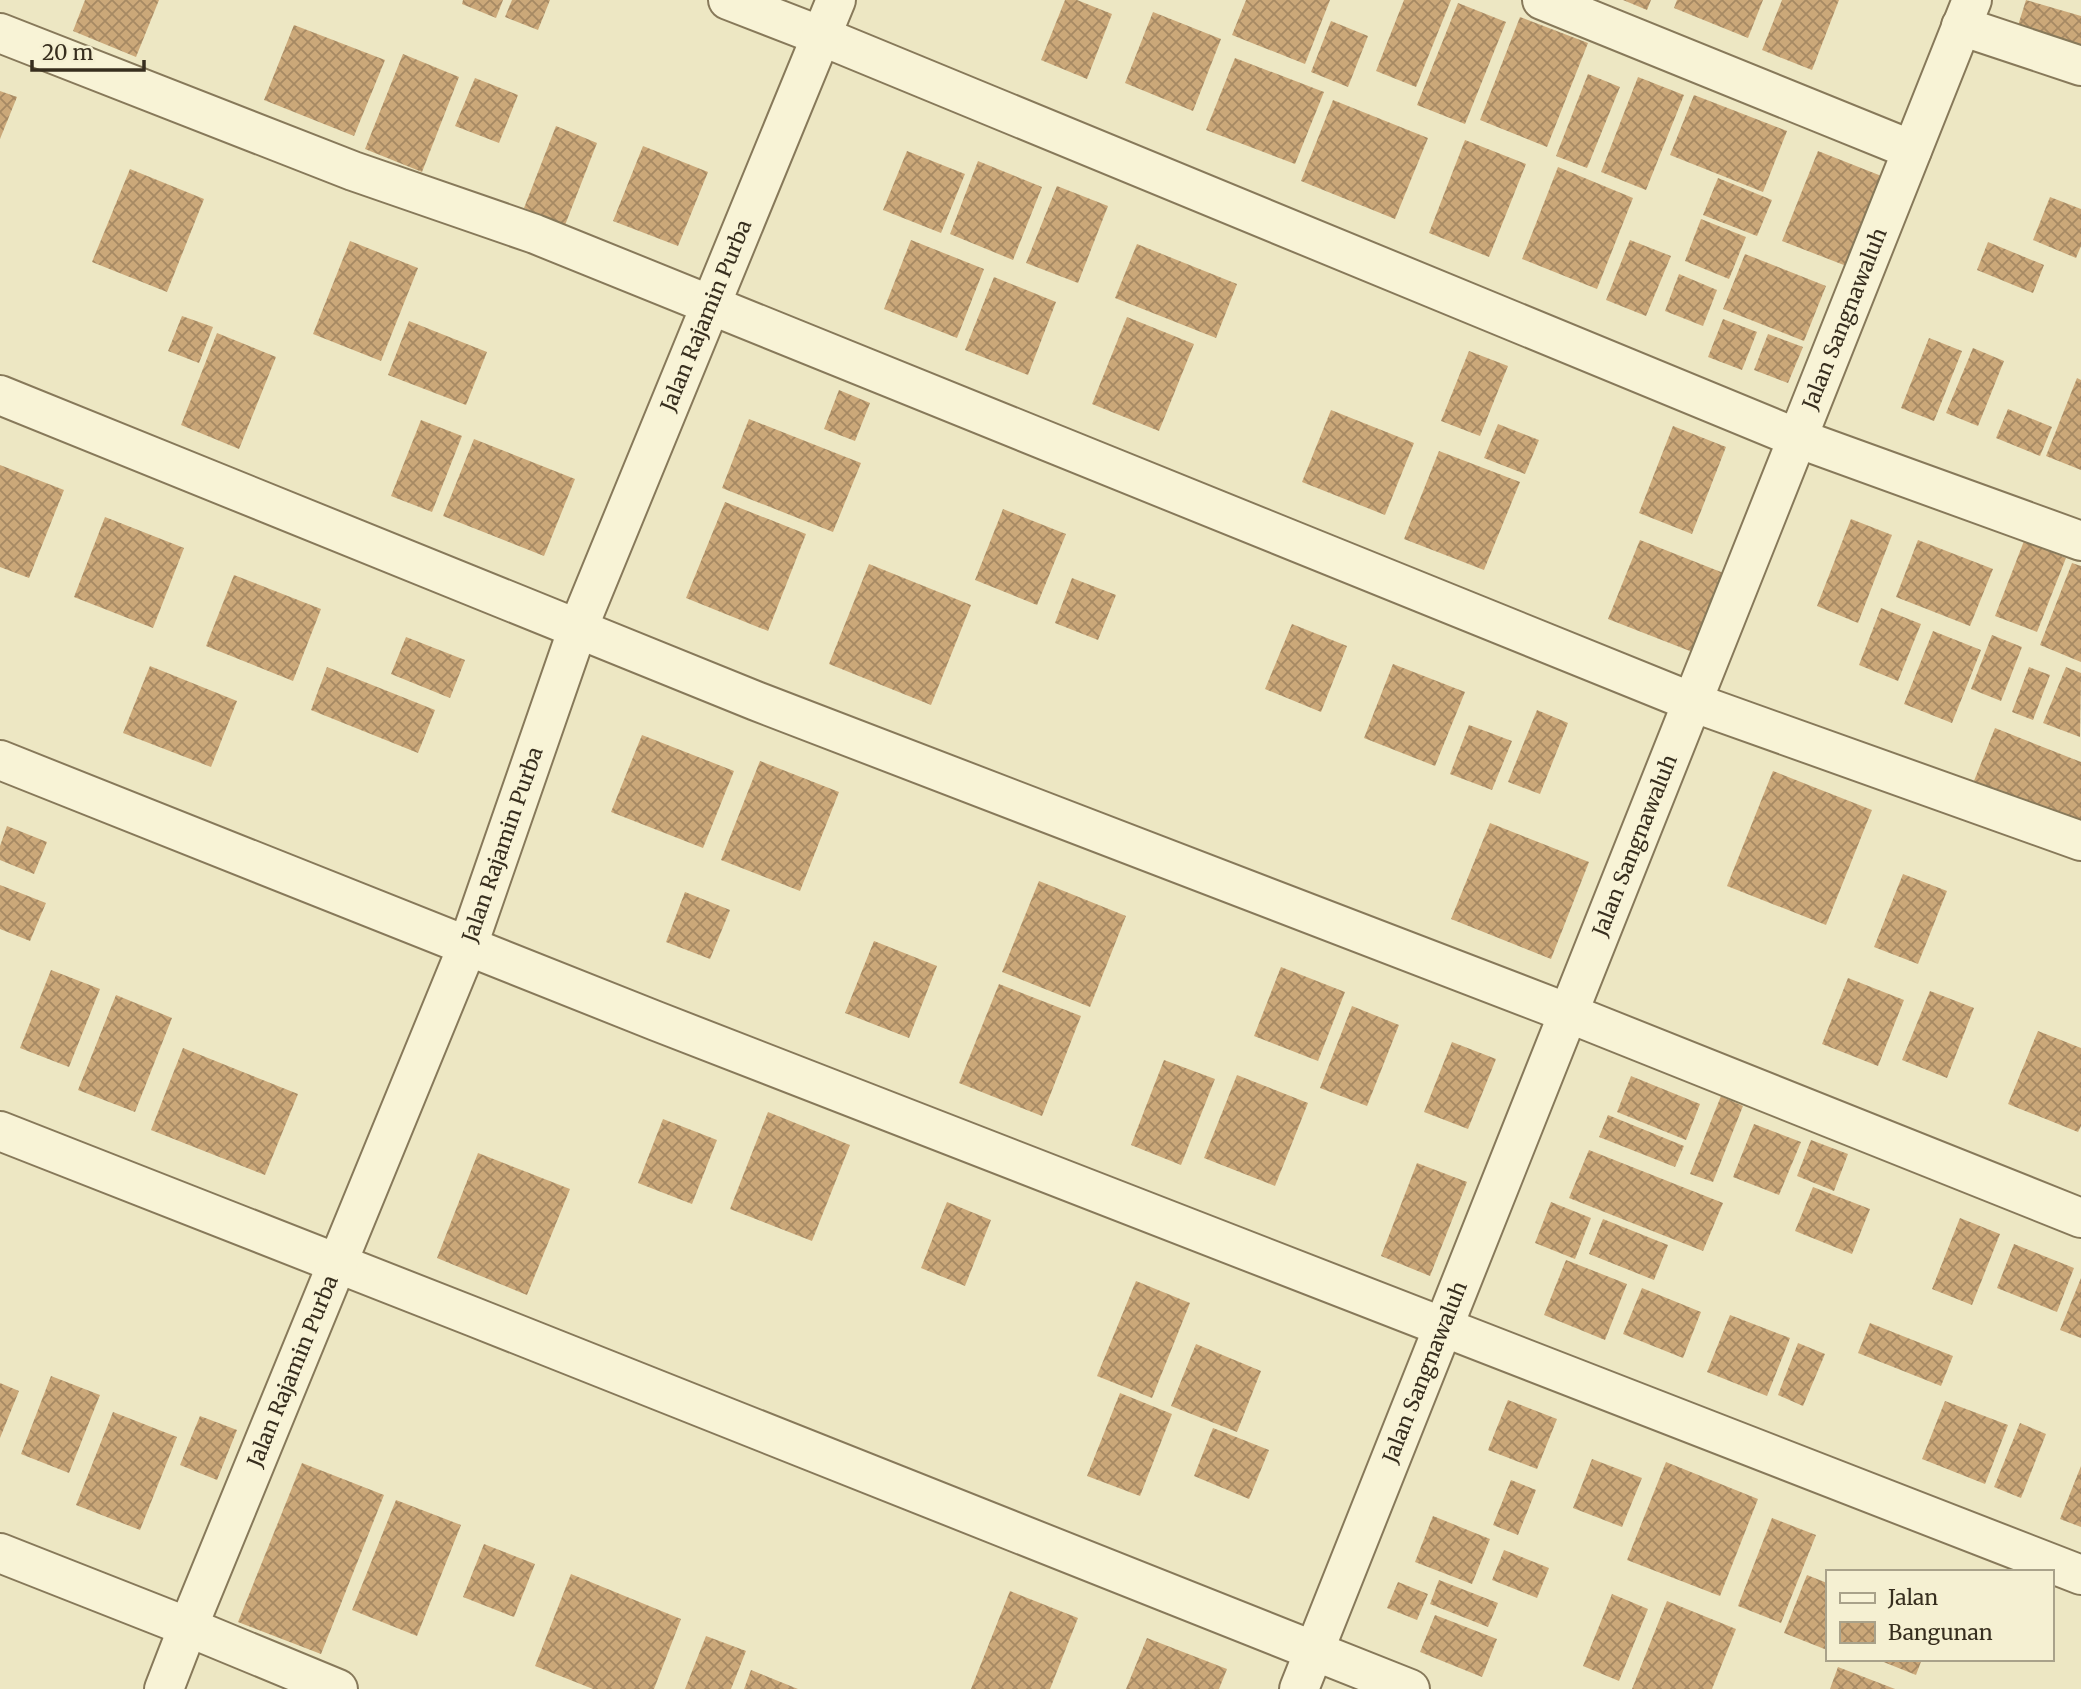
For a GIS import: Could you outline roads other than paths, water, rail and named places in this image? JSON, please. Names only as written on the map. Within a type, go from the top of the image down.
[{"type":"street","points":[[728,0],[1797,438],[2081,541]]},
{"type":"street","name":"Jalan Rajamin Purba","points":[[164,1689],[468,945],[578,628],[713,305],[836,0]]},
{"type":"street","points":[[1542,0],[1912,150]]},
{"type":"street","points":[[1966,13],[2081,66]]},
{"type":"street","name":"Jalan Sangnawaluh","points":[[1299,1689],[1966,13]]},
{"type":"street","points":[[0,33],[353,170],[535,234],[1692,702],[2081,841]]},
{"type":"street","points":[[0,395],[769,706],[1568,1013],[2081,1218]]},
{"type":"street","points":[[0,760],[656,1021],[1444,1325],[2081,1575]]},
{"type":"street","points":[[0,1131],[1410,1689]]},
{"type":"street","points":[[0,1553],[188,1626],[338,1689]]}]
